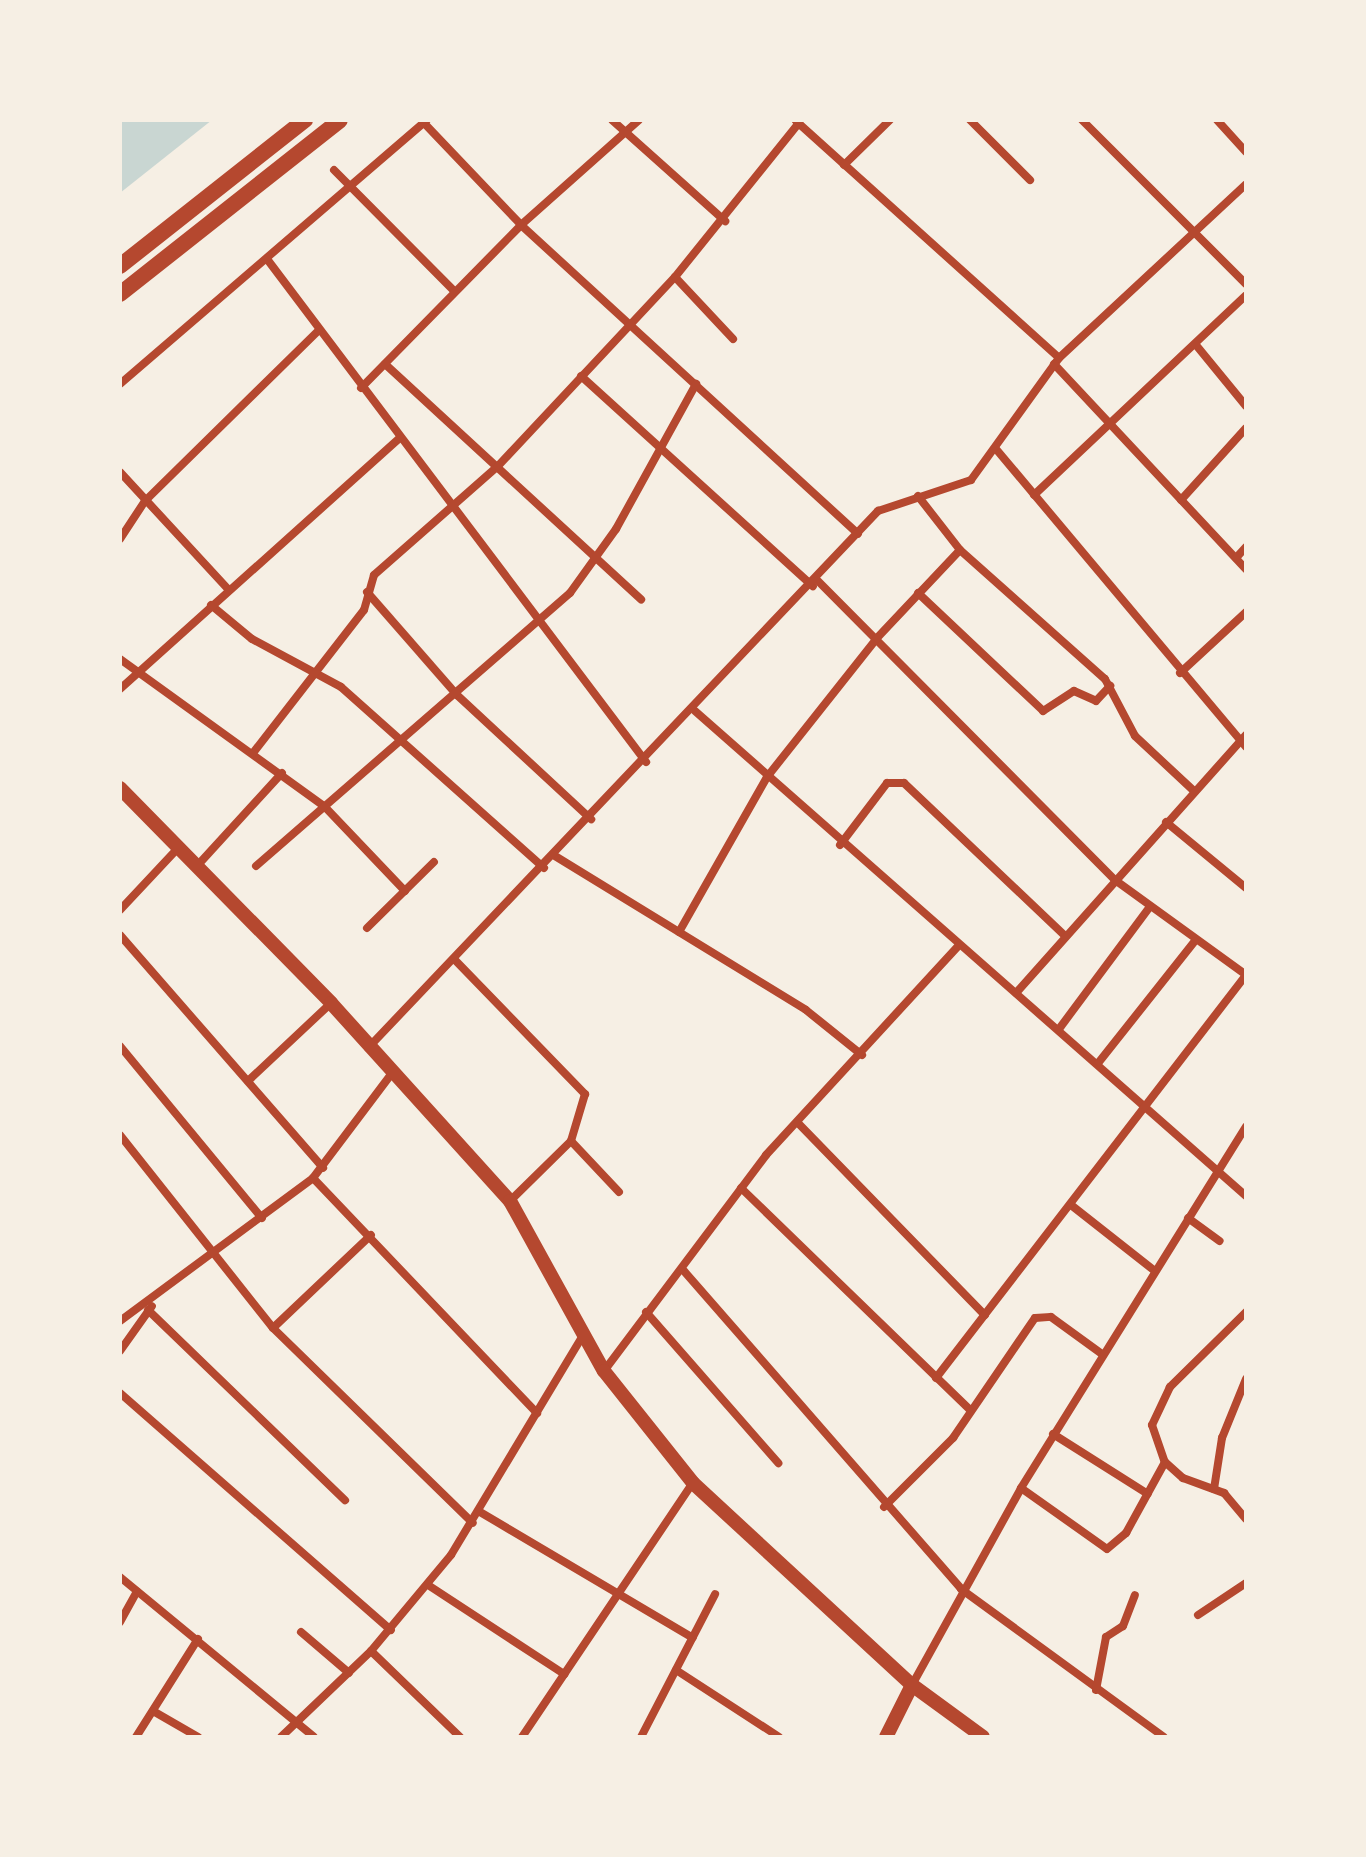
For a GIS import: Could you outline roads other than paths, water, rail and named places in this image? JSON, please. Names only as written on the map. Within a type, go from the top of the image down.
[{"type":"main road","points":[[120,266],[305,120]]},
{"type":"main road","points":[[120,294],[340,120]]},
{"type":"street","points":[[612,120],[725,221]]},
{"type":"street","points":[[361,388],[521,225],[627,134],[639,120]]},
{"type":"street","points":[[844,165],[890,120]]},
{"type":"street","points":[[970,120],[1030,180]]},
{"type":"street","points":[[1082,120],[1246,284]]},
{"type":"street","points":[[1217,120],[1246,152]]},
{"type":"street","points":[[120,384],[426,121],[521,225],[858,534]]},
{"type":"street","points":[[253,753],[364,610],[374,575],[498,466],[675,277],[725,221],[798,122],[1057,361],[1111,425],[1246,569]]},
{"type":"street","points":[[334,170],[454,291]]},
{"type":"street","points":[[368,1049],[695,711],[890,502],[971,480],[1057,361],[1246,184]]},
{"type":"street","points":[[267,259],[451,509],[646,762]]},
{"type":"street","points":[[675,277],[733,339]]},
{"type":"street","points":[[1034,495],[1246,295]]},
{"type":"street","points":[[120,539],[145,501],[319,330]]},
{"type":"street","points":[[1196,345],[1246,406]]},
{"type":"street","points":[[385,364],[641,599]]},
{"type":"street","points":[[581,376],[877,638],[1115,880],[1149,908],[1246,975],[1148,1107],[936,1378]]},
{"type":"street","points":[[256,866],[539,624],[597,559],[696,384]]},
{"type":"street","points":[[1181,500],[1246,428]]},
{"type":"street","points":[[120,689],[228,589],[399,439]]},
{"type":"street","points":[[996,449],[1180,673],[1244,741],[1194,791],[1016,993]]},
{"type":"street","points":[[120,472],[228,589]]},
{"type":"street","points":[[918,496],[960,550],[1110,686],[1135,736],[1194,791]]},
{"type":"street","points":[[1236,558],[1246,547]]},
{"type":"street","points":[[679,932],[767,777],[877,638],[960,550]]},
{"type":"street","points":[[367,592],[457,695],[591,819]]},
{"type":"street","points":[[918,593],[1043,711],[1074,691],[1096,701],[1110,686]]},
{"type":"street","points":[[211,605],[252,639],[316,672],[405,739],[544,868]]},
{"type":"street","points":[[1180,673],[1246,612]]},
{"type":"street","points":[[120,659],[325,807],[405,891]]},
{"type":"street","points":[[695,711],[840,845],[1099,1062],[1246,1196]]},
{"type":"street","points":[[196,867],[282,773]]},
{"type":"street","points":[[840,845],[887,783],[904,783],[1065,936]]},
{"type":"street","points":[[120,788],[331,1003],[390,1076],[510,1201],[604,1371],[693,1483],[912,1685],[983,1737]]},
{"type":"street","points":[[1166,822],[1246,888]]},
{"type":"street","points":[[120,910],[178,848]]},
{"type":"street","points":[[555,856],[806,1010],[862,1055]]},
{"type":"street","points":[[367,928],[434,862]]},
{"type":"street","points":[[1059,1029],[1149,908]]},
{"type":"street","points":[[120,935],[323,1168]]},
{"type":"street","points":[[1099,1062],[1195,941]]},
{"type":"street","points":[[604,1371],[646,1312],[684,1271],[741,1188],[958,946]]},
{"type":"street","points":[[455,960],[585,1094],[571,1141],[510,1201]]},
{"type":"street","points":[[248,1081],[331,1003]]},
{"type":"street","points":[[120,1046],[262,1218]]},
{"type":"street","points":[[120,1321],[158,1297],[313,1178],[390,1076]]},
{"type":"street","points":[[798,1123],[985,1315]]},
{"type":"street","points":[[886,1737],[961,1589],[1102,1354],[1246,1126]]},
{"type":"street","points":[[120,1135],[217,1253],[273,1328],[473,1523]]},
{"type":"street","points":[[571,1141],[619,1192]]},
{"type":"street","points":[[313,1178],[371,1235],[537,1413]]},
{"type":"street","points":[[741,1188],[970,1410]]},
{"type":"street","points":[[1071,1205],[1155,1271]]},
{"type":"street","points":[[1188,1218],[1220,1241]]},
{"type":"street","points":[[273,1328],[371,1235]]},
{"type":"street","points":[[684,1271],[884,1507],[961,1589],[1164,1737]]},
{"type":"street","points":[[120,1351],[158,1297]]},
{"type":"street","points":[[148,1310],[345,1500]]},
{"type":"street","points":[[646,1312],[778,1463]]},
{"type":"street","points":[[1245,1515],[1214,1489],[1183,1478],[1165,1462],[1153,1442],[1156,1408],[1170,1387],[1246,1312]]},
{"type":"street","points":[[884,1507],[953,1438],[1035,1318],[1051,1317],[1102,1354]]},
{"type":"street","points":[[281,1737],[371,1651],[428,1585],[480,1512],[583,1335]]},
{"type":"street","points":[[1214,1489],[1222,1438],[1246,1379]]},
{"type":"street","points":[[120,1393],[391,1630]]},
{"type":"street","points":[[1053,1434],[1148,1494]]},
{"type":"street","points":[[1021,1488],[1107,1549],[1126,1533],[1165,1462]]},
{"type":"street","points":[[522,1737],[616,1593],[693,1483]]},
{"type":"street","points":[[480,1512],[693,1638]]},
{"type":"street","points":[[120,1577],[314,1737]]},
{"type":"street","points":[[1198,1615],[1246,1583]]},
{"type":"street","points":[[428,1585],[564,1674]]},
{"type":"street","points":[[120,1622],[137,1591]]},
{"type":"street","points":[[641,1737],[715,1594]]},
{"type":"street","points":[[1096,1690],[1106,1637],[1123,1626],[1135,1595]]},
{"type":"street","points":[[301,1632],[349,1673]]},
{"type":"street","points":[[136,1737],[198,1639]]},
{"type":"street","points":[[371,1651],[460,1737]]},
{"type":"street","points":[[676,1670],[779,1737]]},
{"type":"street","points":[[153,1711],[198,1737]]}]
